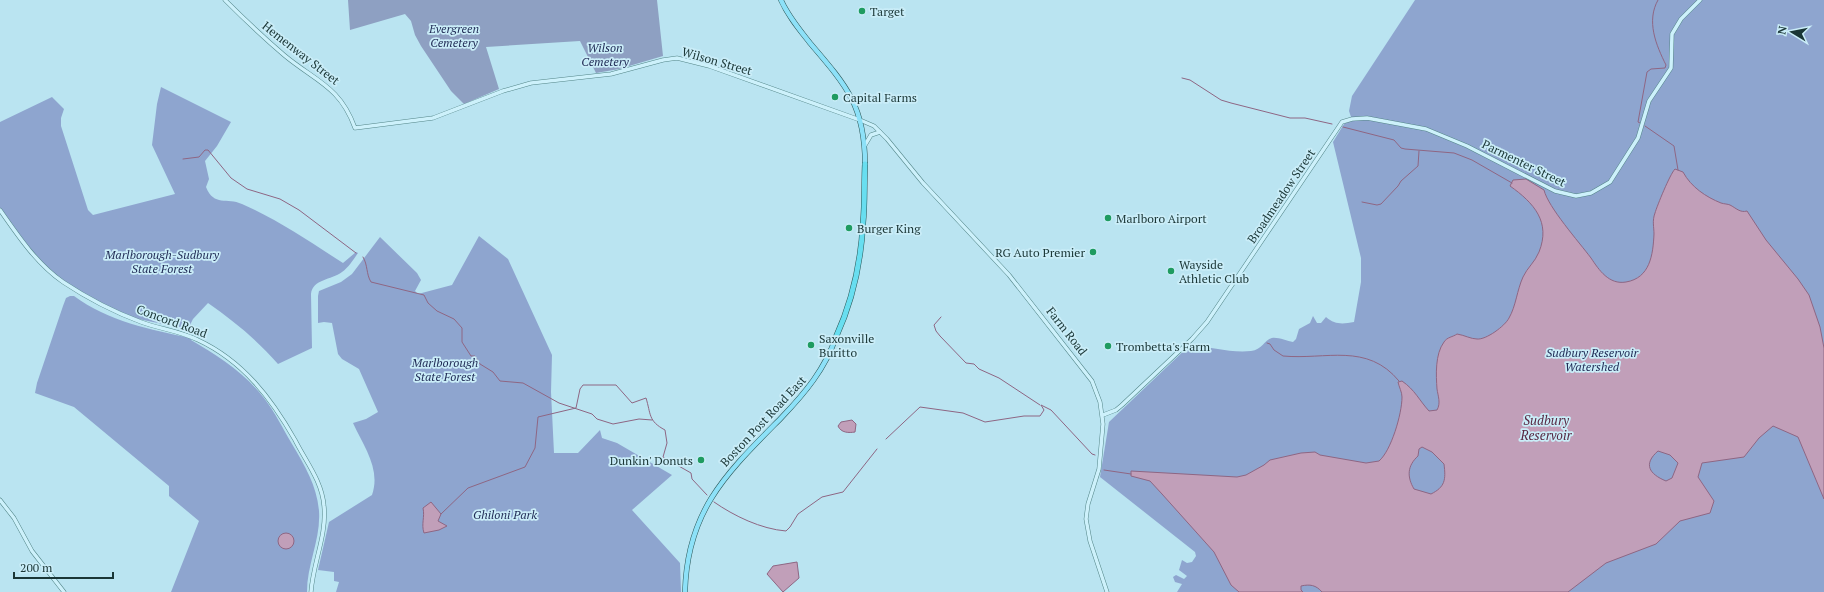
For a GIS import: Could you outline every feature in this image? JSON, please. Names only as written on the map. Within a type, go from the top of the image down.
[{"type":"highway","name":"Boston Post Road East","points":[[836,337],[850,297],[859,253],[864,216],[865,164]]},
{"type":"main road","name":"Boston Post Road East","points":[[781,0],[793,22],[848,89],[855,103],[860,120],[865,145],[865,164]]},
{"type":"main road","name":"Boston Post Road East","points":[[686,592],[686,567],[691,544],[700,520],[712,496],[736,465],[811,385],[823,366],[836,337]]},
{"type":"street","name":"Hemenway Street","points":[[225,0],[256,31],[284,55],[332,90],[342,101],[355,128]]},
{"type":"street","name":"Parmenter Street","points":[[1342,122],[1352,119],[1367,118],[1426,128],[1467,146],[1562,193],[1576,196],[1591,193],[1610,182],[1638,138],[1649,101],[1671,68],[1672,34],[1681,19],[1700,0]]},
{"type":"street","name":"Wilson Street","points":[[355,128],[433,118],[503,91],[531,83],[610,74],[663,60],[677,58],[709,66],[860,120]]},
{"type":"street","name":"Farm Road","points":[[860,120],[874,126],[890,142],[925,186],[1022,290],[1092,381],[1098,395],[1103,415],[1100,461],[1088,504],[1086,519],[1090,541],[1107,592]]},
{"type":"street","name":"Broadmeadow Street","points":[[1103,415],[1116,410],[1122,405],[1207,322],[1342,122]]},
{"type":"street","points":[[865,145],[871,135],[880,132]]},
{"type":"street","name":"Concord Road","points":[[0,210],[39,261],[61,281],[127,316],[191,337],[204,343],[238,366],[270,399],[315,476],[323,497],[324,522],[311,592]]},
{"type":"street","points":[[0,500],[14,518],[32,551],[64,592]]},
{"type":"green space","name":"Evergreen Cemetery","points":[[348,0],[657,0],[663,56],[619,69],[596,73],[580,41],[486,47],[499,89],[464,104],[451,91],[421,46],[415,35],[411,21],[405,14],[350,30]]},
{"type":"green space","name":"Sudbury Reservoir Watershed","points":[[1415,0],[1824,0],[1824,592],[1177,592],[1182,584],[1175,582],[1173,577],[1176,575],[1184,579],[1187,576],[1179,570],[1182,560],[1187,563],[1192,562],[1196,556],[1195,552],[1100,477],[1109,422],[1190,345],[1228,351],[1251,351],[1258,349],[1272,338],[1293,342],[1296,339],[1299,329],[1310,323],[1313,316],[1317,323],[1321,323],[1326,317],[1339,323],[1354,322],[1361,282],[1361,258],[1333,142],[1344,124],[1351,117],[1349,111],[1352,96]]},
{"type":"green space","name":"Marlborough-Sudbury State Forest","points":[[161,87],[231,122],[217,146],[205,161],[209,179],[206,187],[213,197],[221,200],[236,202],[255,210],[294,232],[343,263],[356,252],[358,253],[351,263],[338,275],[323,280],[312,289],[312,348],[278,364],[245,332],[208,303],[193,319],[188,329],[133,318],[101,303],[52,273],[40,262],[0,209],[0,122],[52,97],[64,109],[61,118],[61,126],[88,210],[93,215],[175,194],[152,145],[157,104]]},
{"type":"green space","points":[[479,236],[508,259],[552,355],[551,392],[554,453],[578,453],[600,430],[602,438],[617,443],[672,475],[632,510],[680,563],[681,592],[336,592],[339,582],[334,581],[334,572],[318,570],[329,522],[372,495],[374,485],[373,467],[353,423],[366,419],[378,412],[359,369],[342,359],[338,354],[332,323],[318,323],[319,291],[341,282],[352,274],[380,237],[417,273],[421,280],[415,291],[418,294],[452,285]]},
{"type":"green space","points":[[74,296],[87,305],[115,318],[145,328],[191,338],[191,340],[239,372],[264,398],[306,468],[318,502],[318,532],[309,571],[307,592],[171,592],[199,521],[169,496],[169,486],[74,407],[35,393],[63,306],[66,298]]},
{"type":"water","name":"Sudbury Reservoir","points":[[1675,169],[1683,172],[1699,191],[1710,198],[1730,205],[1740,211],[1747,211],[1766,240],[1809,295],[1820,327],[1824,348],[1824,499],[1798,437],[1773,426],[1759,438],[1744,457],[1702,463],[1698,477],[1714,501],[1710,513],[1680,521],[1656,544],[1606,563],[1568,592],[1322,592],[1315,586],[1307,585],[1301,586],[1301,590],[1303,592],[1239,592],[1231,585],[1214,552],[1150,481],[1131,476],[1131,471],[1237,477],[1246,475],[1270,460],[1301,453],[1315,452],[1320,455],[1366,463],[1379,461],[1392,441],[1398,422],[1402,404],[1402,393],[1398,382],[1402,381],[1410,388],[1429,411],[1437,410],[1439,402],[1436,371],[1439,352],[1445,340],[1457,334],[1475,339],[1481,339],[1495,332],[1504,325],[1511,313],[1523,277],[1539,252],[1543,231],[1538,214],[1533,206],[1519,192],[1510,186],[1513,180],[1526,179],[1544,190],[1557,215],[1605,276],[1614,281],[1626,282],[1634,280],[1640,276],[1649,264],[1653,250],[1654,216]],"holes":[[[1422,447],[1432,452],[1444,464],[1444,482],[1439,489],[1431,494],[1414,489],[1409,476],[1410,468],[1418,456],[1419,449]],[[1658,451],[1670,455],[1678,463],[1672,478],[1666,481],[1655,475],[1650,468],[1649,464],[1653,456]]]},
{"type":"water","points":[[852,420],[856,424],[855,432],[843,431],[839,428],[838,426],[841,422]]},
{"type":"water","points":[[431,502],[441,514],[438,521],[447,526],[439,530],[424,533],[423,508]]},
{"type":"water","points":[[286,533],[292,535],[294,541],[292,547],[286,549],[280,547],[278,541],[280,535]]},
{"type":"water","points":[[797,562],[799,578],[783,592],[767,574],[773,566]]},
{"type":"waterway","points":[[1640,123],[1638,122],[1647,72],[1651,69],[1665,68],[1666,65],[1656,41],[1653,25],[1654,8],[1658,0]]},
{"type":"waterway","points":[[1182,78],[1190,80],[1221,100],[1290,118],[1305,118],[1332,124]]},
{"type":"waterway","points":[[1645,126],[1674,146],[1678,170]]},
{"type":"waterway","points":[[1343,127],[1394,140],[1401,148],[1405,149],[1454,153],[1472,160],[1512,183]]},
{"type":"waterway","points":[[183,159],[199,157],[205,150],[208,150],[231,178],[247,189],[280,199],[299,210],[356,253]]},
{"type":"waterway","points":[[1362,202],[1377,205],[1381,204],[1401,181],[1418,166],[1419,151]]},
{"type":"waterway","points":[[363,257],[371,282],[424,295],[428,303],[437,311],[454,319],[462,328],[462,342],[471,356],[475,356],[480,364],[493,372],[500,381],[523,383],[559,403],[592,414],[597,419],[613,424],[639,419],[652,420]]},
{"type":"waterway","points":[[941,317],[934,325],[936,331],[966,363],[974,364],[979,369],[999,378],[1040,405]]},
{"type":"waterway","points":[[1267,343],[1283,356],[1299,357],[1345,355],[1360,357],[1373,361],[1387,369],[1399,381]]},
{"type":"waterway","points":[[441,514],[468,488],[525,467],[535,448],[538,417],[576,408],[580,389],[583,385],[616,385],[632,403],[646,398],[651,417],[660,427],[665,430],[667,443],[663,457],[691,473],[692,479],[707,495]]},
{"type":"waterway","points":[[886,439],[920,407],[963,413],[985,422],[1024,416],[1040,416],[1044,410],[1041,405],[1051,410],[1092,454],[1095,455]]},
{"type":"waterway","points":[[714,502],[748,521],[767,528],[786,531],[798,514],[822,497],[843,492],[877,449]]},
{"type":"waterway","points":[[1104,470],[1131,474]]},
{"type":"place","name":"Target","points":[[862,11]]},
{"type":"place","name":"Capital Farms","points":[[835,97]]},
{"type":"place","name":"Marlboro Airport","points":[[1108,218]]},
{"type":"place","name":"Burger King","points":[[849,228]]},
{"type":"place","name":"RG Auto Premier","points":[[1093,252]]},
{"type":"place","name":"Wayside Athletic Club","points":[[1171,271]]},
{"type":"place","name":"Saxonville Buritto","points":[[811,345]]},
{"type":"place","name":"Trombetta's Farm","points":[[1108,346]]},
{"type":"place","name":"Dunkin' Donuts","points":[[701,460]]},
{"type":"park label","name":"Wilson Cemetery","points":[[605,54]]},
{"type":"park label","name":"Marlborough State Forest","points":[[445,369]]},
{"type":"park label","name":"Ghiloni Park","points":[[505,514]]}]
